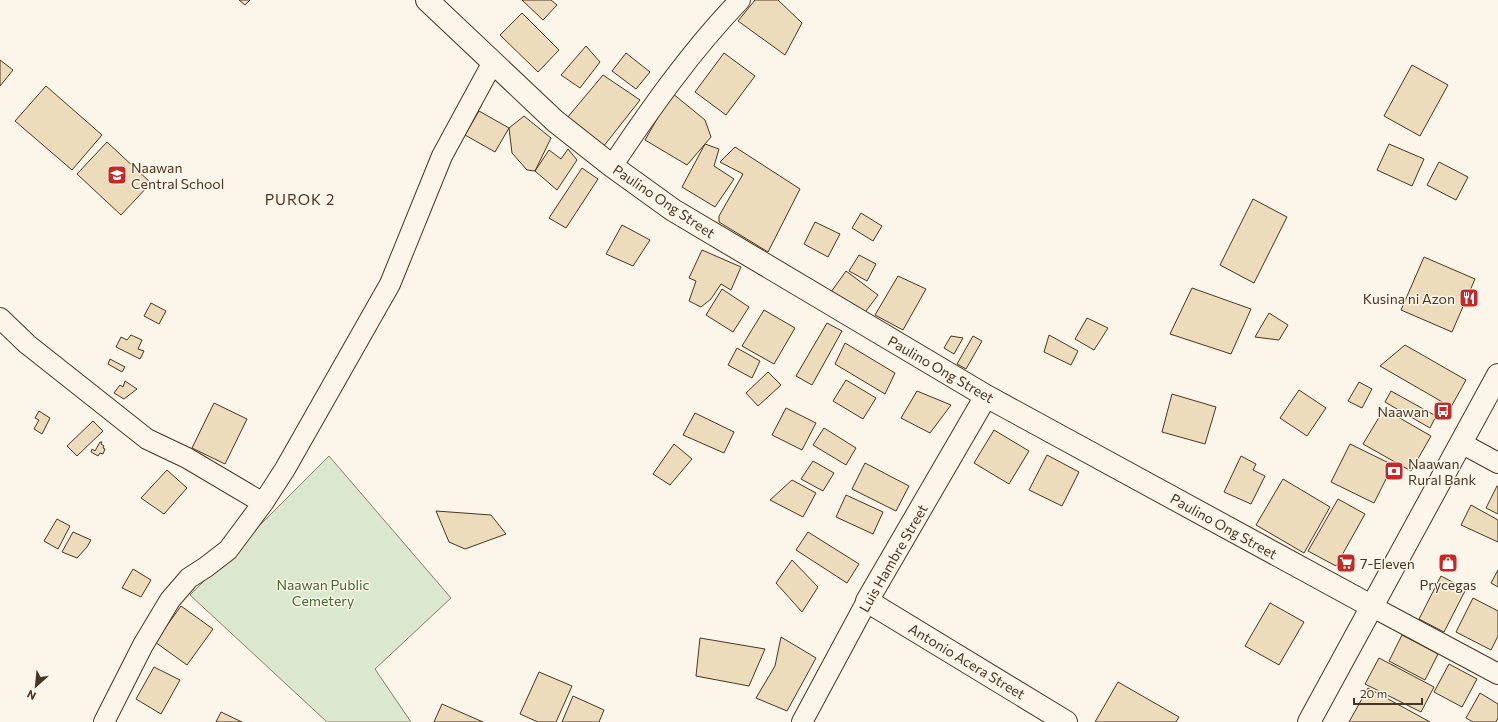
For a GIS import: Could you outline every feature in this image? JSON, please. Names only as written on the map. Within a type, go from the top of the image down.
[{"type":"main road","name":"Paulino Ong Street","points":[[427,0],[555,121],[612,166],[673,210],[986,396],[1371,606]]},
{"type":"main road","points":[[1309,722],[1498,375]]},
{"type":"main road","name":"Luis Hambre Street","points":[[868,601],[986,396]]},
{"type":"main road","name":"Antonio Acera Street","points":[[868,601],[1066,722]]},
{"type":"street","points":[[612,166],[653,106],[701,43],[740,0]]},
{"type":"street","points":[[104,722],[143,645],[170,600],[189,578],[228,550],[263,503],[312,422],[390,284],[442,156],[493,62]]},
{"type":"street","points":[[0,318],[27,344],[147,439],[187,458],[263,503]]},
{"type":"street","points":[[1461,443],[1498,463]]},
{"type":"street","name":"Luis Hambre Street","points":[[802,722],[868,601]]},
{"type":"street","name":"Paulino Ong Street","points":[[1371,606],[1498,674]]},
{"type":"green space","name":"Naawan Public Cemetery","points":[[329,456],[451,598],[375,669],[411,722],[327,722],[190,595]]},
{"type":"building","points":[[239,0],[250,0],[245,5]]},
{"type":"building","points":[[522,0],[551,0],[557,5],[543,20]]},
{"type":"building","points":[[755,0],[778,0],[802,23],[785,55],[738,21]]},
{"type":"building","points":[[522,13],[559,50],[538,72],[500,35]]},
{"type":"building","points":[[586,46],[600,62],[580,88],[561,75]]},
{"type":"building","points":[[626,53],[650,72],[636,89],[612,71]]},
{"type":"building","points":[[724,53],[755,76],[726,115],[695,92]]},
{"type":"building","points":[[0,60],[13,70],[0,86]]},
{"type":"building","points":[[1412,65],[1448,85],[1420,136],[1384,116]]},
{"type":"building","points":[[603,75],[640,100],[603,147],[567,118]]},
{"type":"building","points":[[46,86],[102,135],[72,170],[15,121]]},
{"type":"building","points":[[672,93],[705,120],[711,137],[687,165],[645,140]]},
{"type":"building","points":[[479,111],[509,128],[495,152],[465,135]]},
{"type":"building","points":[[524,116],[551,138],[535,171],[527,170],[512,153],[509,128]]},
{"type":"building","points":[[107,142],[151,183],[121,215],[77,174]]},
{"type":"building","points":[[705,144],[719,149],[714,166],[734,179],[715,207],[682,187]]},
{"type":"building","points":[[1389,144],[1424,159],[1412,186],[1377,170]]},
{"type":"building","points":[[735,147],[800,189],[768,252],[719,222],[719,216],[743,174],[720,162]]},
{"type":"building","points":[[568,149],[577,160],[557,190],[535,171],[549,150],[561,159]]},
{"type":"building","points":[[1439,162],[1468,177],[1456,200],[1427,185]]},
{"type":"building","points":[[582,168],[598,179],[566,228],[549,218]]},
{"type":"building","points":[[1253,199],[1287,217],[1254,283],[1220,265]]},
{"type":"building","points":[[861,213],[882,226],[873,241],[852,228]]},
{"type":"building","points":[[815,222],[840,234],[828,257],[804,244]]},
{"type":"building","points":[[622,225],[650,240],[633,266],[606,254]]},
{"type":"building","points":[[702,250],[741,267],[731,290],[721,284],[711,299],[701,307],[689,301],[696,281],[689,278]]},
{"type":"building","points":[[859,255],[876,264],[867,281],[849,271]]},
{"type":"building","points":[[1424,257],[1475,279],[1452,332],[1401,310]]},
{"type":"building","points":[[846,271],[878,295],[863,315],[831,292]]},
{"type":"building","points":[[898,276],[926,289],[903,330],[875,315]]},
{"type":"building","points":[[1192,288],[1251,309],[1231,354],[1170,334]]},
{"type":"building","points":[[722,289],[749,307],[733,332],[706,315]]},
{"type":"building","points":[[151,303],[166,311],[159,324],[144,316]]},
{"type":"building","points":[[764,310],[795,328],[774,364],[742,346]]},
{"type":"building","points":[[1269,313],[1288,325],[1279,340],[1255,337]]},
{"type":"building","points":[[1087,318],[1108,328],[1094,350],[1075,339]]},
{"type":"building","points":[[827,323],[842,331],[812,385],[796,376]]},
{"type":"building","points":[[131,335],[142,340],[138,349],[144,351],[140,359],[116,347],[121,337],[127,340]]},
{"type":"building","points":[[1049,335],[1078,351],[1071,365],[1044,352]]},
{"type":"building","points":[[951,336],[963,338],[954,354],[944,348]]},
{"type":"building","points":[[973,336],[982,341],[966,369],[957,364]]},
{"type":"building","points":[[845,343],[895,373],[885,394],[835,364]]},
{"type":"building","points":[[1405,345],[1466,380],[1451,407],[1380,366]]},
{"type":"building","points":[[737,348],[760,361],[752,378],[728,365]]},
{"type":"building","points":[[110,359],[125,367],[122,372],[108,364]]},
{"type":"building","points":[[768,372],[781,385],[758,406],[746,393]]},
{"type":"building","points":[[846,380],[876,398],[863,419],[833,401]]},
{"type":"building","points":[[125,381],[137,389],[124,399],[114,393],[120,385],[123,387]]},
{"type":"building","points":[[1359,382],[1372,389],[1362,408],[1348,401]]},
{"type":"building","points":[[1299,390],[1326,408],[1307,436],[1280,418]]},
{"type":"building","points":[[917,391],[951,405],[930,433],[901,418]]},
{"type":"building","points":[[1391,391],[1436,416],[1430,428],[1385,402]]},
{"type":"building","points":[[1172,394],[1216,407],[1205,444],[1162,432]]},
{"type":"building","points":[[214,403],[247,419],[225,464],[192,448]]},
{"type":"building","points":[[786,408],[816,423],[802,450],[772,435]]},
{"type":"building","points":[[1384,409],[1431,436],[1411,471],[1363,444]]},
{"type":"building","points":[[39,411],[50,418],[42,434],[34,429],[39,420],[35,418]]},
{"type":"building","points":[[695,413],[734,432],[724,453],[683,435]]},
{"type":"building","points":[[93,421],[103,431],[77,456],[67,446]]},
{"type":"building","points":[[824,428],[856,448],[846,465],[813,445]]},
{"type":"building","points":[[994,430],[1029,451],[1009,484],[974,463]]},
{"type":"building","points":[[100,442],[102,442],[101,444],[105,449],[103,454],[100,453],[98,456],[91,452],[92,449],[95,451]]},
{"type":"building","points":[[674,444],[692,459],[670,485],[653,474]]},
{"type":"building","points":[[1350,444],[1393,465],[1374,503],[1331,482]]},
{"type":"building","points":[[1047,455],[1079,472],[1062,506],[1029,490]]},
{"type":"building","points":[[1241,456],[1256,464],[1253,470],[1265,476],[1251,504],[1224,492]]},
{"type":"building","points":[[813,461],[834,473],[823,491],[801,479]]},
{"type":"building","points":[[865,463],[909,486],[896,511],[852,489]]},
{"type":"building","points":[[167,470],[187,488],[164,514],[141,498]]},
{"type":"building","points":[[1283,479],[1330,507],[1304,553],[1256,525]]},
{"type":"building","points":[[792,480],[816,493],[803,517],[770,500]]},
{"type":"building","points":[[1498,486],[1498,514],[1486,508]]},
{"type":"building","points":[[846,495],[883,512],[873,534],[836,517]]},
{"type":"building","points":[[1338,499],[1365,514],[1336,566],[1308,551]]},
{"type":"building","points":[[1471,505],[1498,520],[1498,542],[1461,525]]},
{"type":"building","points":[[436,511],[491,515],[506,534],[465,549],[449,542]]},
{"type":"building","points":[[57,519],[70,526],[58,549],[44,541]]},
{"type":"building","points":[[73,532],[91,540],[77,558],[62,552]]},
{"type":"building","points":[[808,532],[859,564],[847,583],[796,550]]},
{"type":"building","points":[[792,560],[818,587],[802,612],[776,583]]},
{"type":"building","points":[[133,569],[151,580],[141,597],[122,588]]},
{"type":"building","points":[[1498,570],[1498,587],[1491,583]]},
{"type":"building","points":[[1441,576],[1466,589],[1444,632],[1419,619]]},
{"type":"building","points":[[1473,598],[1498,611],[1498,636],[1491,650],[1456,632]]},
{"type":"building","points":[[1270,603],[1304,622],[1279,665],[1245,646]]},
{"type":"building","points":[[181,606],[213,629],[187,665],[155,642]]},
{"type":"building","points":[[1402,635],[1438,654],[1425,680],[1389,661]]},
{"type":"building","points":[[781,637],[816,658],[787,711],[756,698],[775,666]]},
{"type":"building","points":[[700,638],[765,649],[749,686],[696,676]]},
{"type":"building","points":[[1379,658],[1434,687],[1421,712],[1365,684]]},
{"type":"building","points":[[1449,664],[1477,679],[1462,707],[1434,692]]},
{"type":"building","points":[[154,667],[180,680],[161,714],[136,699]]},
{"type":"building","points":[[539,672],[572,686],[556,722],[538,722],[520,714]]},
{"type":"building","points":[[1118,682],[1179,717],[1176,722],[1095,722]]},
{"type":"building","points":[[1368,688],[1430,722],[1349,722]]},
{"type":"building","points":[[1480,693],[1498,704],[1498,718],[1496,722],[1473,722],[1466,718]]},
{"type":"building","points":[[573,696],[604,710],[599,722],[562,722]]},
{"type":"building","points":[[442,704],[483,722],[434,722]]},
{"type":"building","points":[[221,712],[242,722],[216,722]]},
{"type":"place","name":"Naawan Central School","points":[[117,175]]},
{"type":"place","name":"Kusina ni Azon","points":[[1469,298]]},
{"type":"place","name":"Naawan","points":[[1443,411]]},
{"type":"place","name":"Naawan Rural Bank","points":[[1394,471]]},
{"type":"place","name":"7-Eleven","points":[[1346,563]]},
{"type":"place","name":"Prycegas","points":[[1448,563]]},
{"type":"district","name":"PUROK 2","points":[[300,199]]}]
